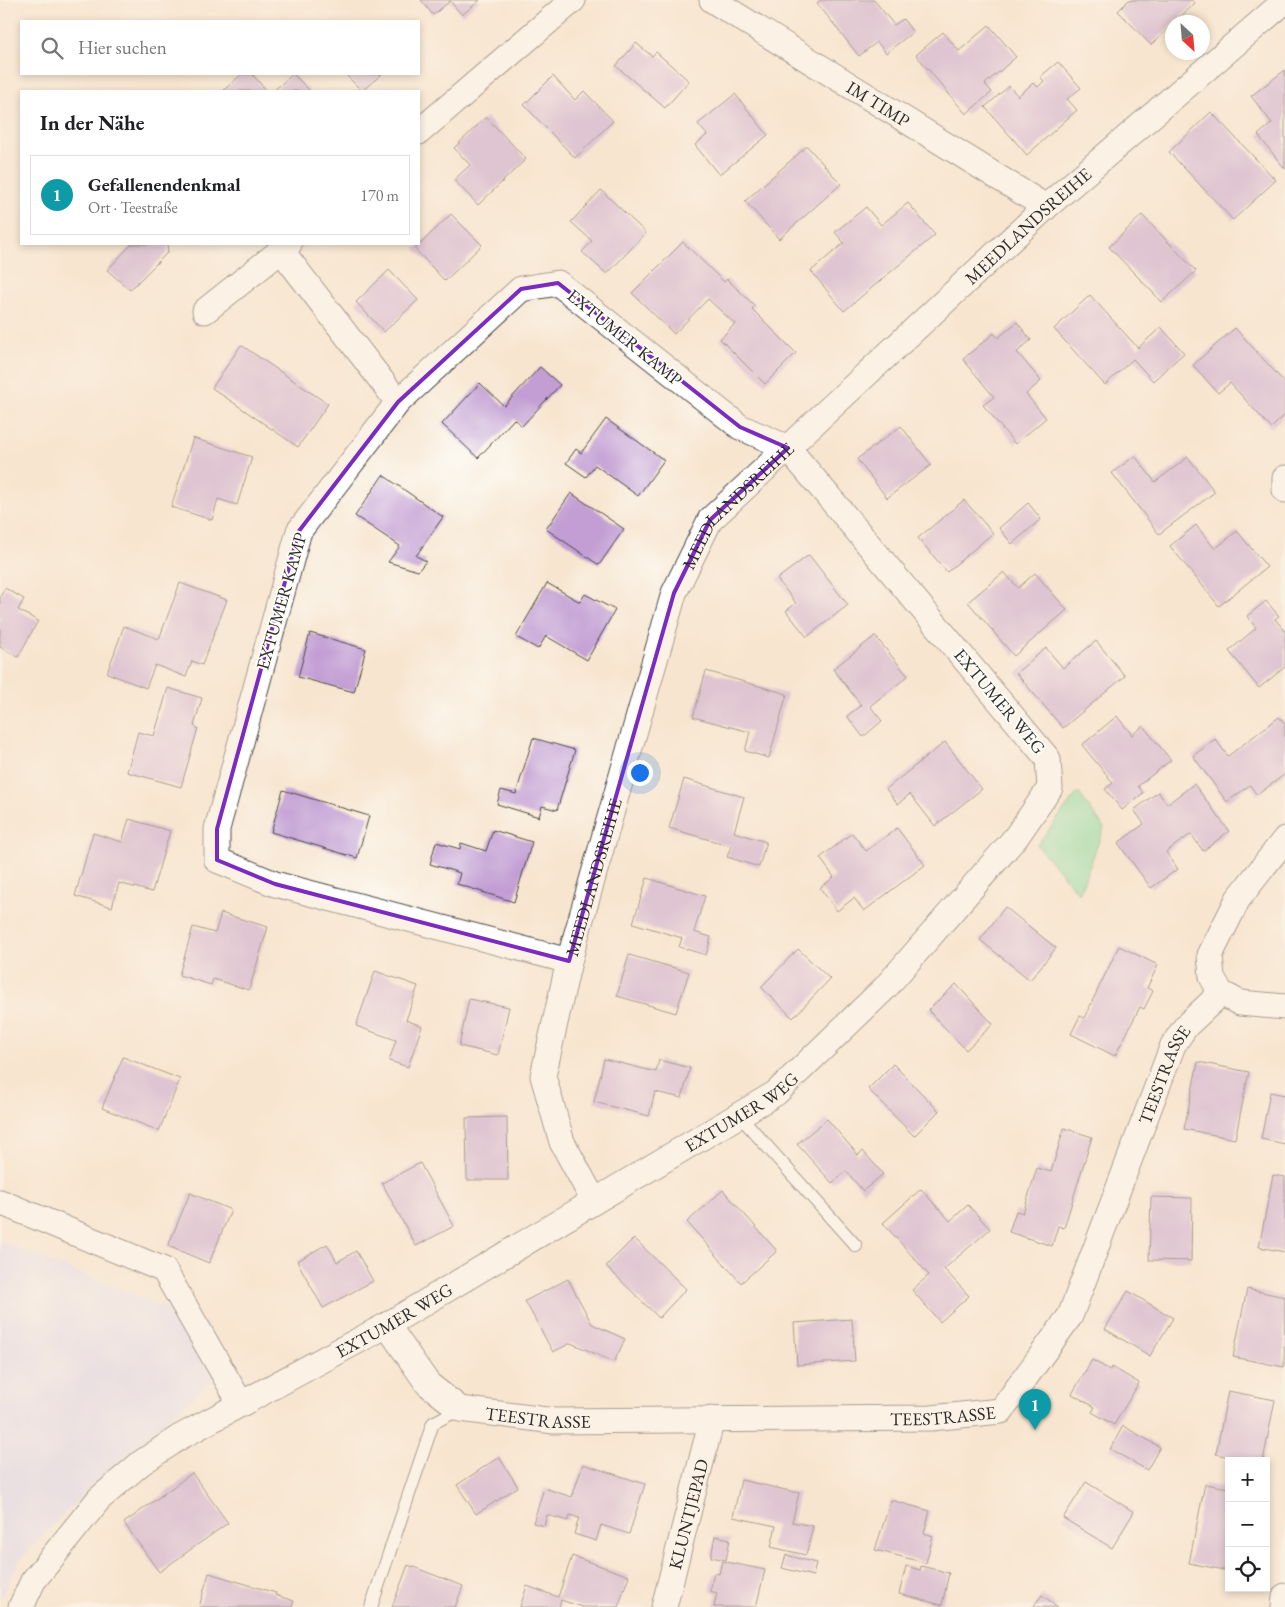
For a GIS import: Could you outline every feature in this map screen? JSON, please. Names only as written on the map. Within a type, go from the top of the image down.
[{"type":"street","points":[[420,131],[573,0]]},
{"type":"street","name":"IM TIMP","points":[[712,0],[1046,207]]},
{"type":"street","name":"MEEDLANDSREIHE","points":[[594,1201],[562,1142],[542,1076],[569,961],[674,593],[710,520],[1046,207],[1285,1]]},
{"type":"street","points":[[205,311],[285,247],[398,402]]},
{"type":"street","name":"EXTUMER KAMP","points":[[569,961],[276,884],[217,860],[217,828],[299,531],[398,402],[521,288],[558,283],[740,427],[788,448]]},
{"type":"street","name":"EXTUMER WEG","points":[[21,1607],[33,1581],[99,1499],[141,1463],[180,1437],[387,1325],[776,1093],[886,988],[1016,836],[1050,788],[1048,759],[788,448]]},
{"type":"street","points":[[1285,478],[1285,490]]},
{"type":"street","points":[[1285,839],[1238,899],[1210,955],[1212,977],[1221,992],[1240,1003],[1285,1008]]},
{"type":"street","name":"TEESTRASSE","points":[[387,1325],[428,1384],[460,1409],[554,1421],[931,1418],[1001,1411],[1070,1316],[1172,1045],[1186,1026],[1221,992]]},
{"type":"street","points":[[0,1202],[130,1254],[164,1270],[241,1404]]},
{"type":"street","name":"KLUNTJEPAD","points":[[664,1607],[712,1419]]},
{"type":"street","points":[[1284,1607],[1285,1596]]},
{"type":"lane","points":[[739,1115],[856,1246]]},
{"type":"lane","points":[[371,1607],[433,1423],[460,1409]]},
{"type":"highlighted area","points":[[558,283],[740,427],[788,448],[710,520],[674,593],[569,961],[275,884],[217,860],[217,829],[299,531],[398,402],[521,289]]},
{"type":"shaded area","points":[[0,1241],[209,1325],[220,1374],[93,1485],[20,1559],[0,1601]]},
{"type":"green space","points":[[1078,792],[1104,828],[1079,894],[1037,845]]},
{"type":"building","points":[[421,0],[480,0],[462,15],[450,1],[433,15]]},
{"type":"building","points":[[821,0],[874,0],[894,25],[903,19],[913,32],[886,53],[877,42],[859,56],[817,3]]},
{"type":"building","points":[[1129,0],[1192,0],[1195,3],[1182,15],[1165,15],[1165,32],[1151,45],[1118,11]]},
{"type":"building","points":[[989,25],[1016,57],[985,84],[992,92],[966,114],[916,55],[943,32],[959,51]]},
{"type":"building","points":[[636,43],[652,56],[656,52],[689,81],[665,108],[616,66]]},
{"type":"building","points":[[1058,62],[1081,88],[1067,99],[1077,110],[1027,155],[985,107],[1009,86],[1018,96],[1033,83],[1038,87],[1044,81],[1040,77]]},
{"type":"building","points":[[1285,70],[1285,169],[1258,135],[1272,123],[1251,96]]},
{"type":"building","points":[[241,75],[253,75],[266,90],[224,90]]},
{"type":"building","points":[[294,75],[309,90],[274,90]]},
{"type":"building","points":[[346,75],[381,75],[363,90]]},
{"type":"building","points":[[553,76],[575,100],[584,91],[613,121],[575,158],[524,105]]},
{"type":"building","points":[[735,94],[768,135],[719,175],[695,145],[707,135],[698,124]]},
{"type":"building","points":[[1211,112],[1276,180],[1233,220],[1169,152]]},
{"type":"building","points":[[486,117],[526,159],[478,205],[454,180],[470,165],[454,148]]},
{"type":"building","points":[[807,146],[841,184],[779,239],[745,201]]},
{"type":"building","points":[[601,190],[646,233],[607,274],[582,252],[592,241],[571,222]]},
{"type":"building","points":[[908,203],[935,235],[844,311],[811,271],[844,243],[835,232],[866,207],[881,225]]},
{"type":"building","points":[[451,214],[482,245],[445,281],[415,249]]},
{"type":"building","points":[[1142,215],[1196,271],[1162,302],[1109,247]]},
{"type":"building","points":[[683,242],[724,282],[727,279],[755,306],[752,309],[796,353],[765,384],[720,339],[735,324],[708,299],[674,334],[632,293]]},
{"type":"building","points":[[131,245],[167,245],[168,252],[130,290],[107,270]]},
{"type":"building","points":[[389,270],[418,300],[384,332],[356,302]]},
{"type":"building","points":[[1090,295],[1138,348],[1161,327],[1184,353],[1153,381],[1133,359],[1105,385],[1054,329]]},
{"type":"building","points":[[1017,322],[1031,340],[1017,352],[1041,381],[1026,394],[1046,418],[1015,444],[983,405],[994,397],[963,359],[994,333],[998,338]]},
{"type":"building","points":[[1235,328],[1285,383],[1285,415],[1271,428],[1230,383],[1218,393],[1193,365]]},
{"type":"building","points":[[241,345],[328,404],[298,447],[212,388]]},
{"type":"building","points":[[540,367],[560,385],[522,426],[514,419],[478,458],[442,424],[480,383],[504,406]]},
{"type":"building","points":[[606,419],[664,460],[638,496],[595,465],[586,477],[566,463],[576,449],[581,453]]},
{"type":"building","points":[[901,426],[931,465],[887,498],[857,459]]},
{"type":"building","points":[[193,438],[252,457],[237,505],[218,499],[212,520],[171,507]]},
{"type":"building","points":[[1135,456],[1155,482],[1188,457],[1215,492],[1159,534],[1112,473]]},
{"type":"building","points":[[383,475],[443,517],[416,556],[426,561],[418,571],[388,562],[400,546],[355,516]]},
{"type":"building","points":[[571,493],[624,529],[599,565],[546,529]]},
{"type":"building","points":[[964,500],[993,533],[947,572],[918,538]]},
{"type":"building","points":[[1028,503],[1041,519],[1012,544],[999,528]]},
{"type":"building","points":[[1196,525],[1215,549],[1237,531],[1267,567],[1219,606],[1170,546]]},
{"type":"building","points":[[809,555],[848,605],[807,637],[786,611],[796,603],[777,579]]},
{"type":"building","points":[[1004,572],[1018,588],[1035,573],[1067,610],[1014,656],[968,602]]},
{"type":"building","points":[[180,583],[227,600],[202,665],[192,661],[186,677],[155,665],[146,688],[107,673],[124,626],[159,639]]},
{"type":"building","points":[[547,583],[580,602],[585,594],[615,610],[587,660],[546,636],[538,649],[516,637]]},
{"type":"building","points":[[5,588],[24,599],[18,610],[38,621],[18,657],[0,647],[0,597]]},
{"type":"building","points":[[1266,601],[1279,616],[1275,619],[1285,631],[1285,667],[1259,688],[1229,651],[1256,628],[1247,616]]},
{"type":"building","points":[[310,633],[366,649],[354,692],[298,677]]},
{"type":"building","points":[[875,636],[908,676],[870,706],[882,721],[863,737],[847,716],[861,705],[833,669]]},
{"type":"building","points":[[1096,641],[1125,676],[1063,728],[1016,673],[1046,648],[1063,668]]},
{"type":"building","points":[[706,671],[787,694],[769,758],[745,751],[750,732],[693,717]]},
{"type":"building","points":[[168,688],[202,698],[194,726],[198,728],[181,787],[127,772],[138,732],[154,736]]},
{"type":"building","points":[[1117,716],[1132,735],[1143,726],[1171,760],[1138,786],[1143,793],[1122,810],[1105,789],[1113,783],[1082,745]]},
{"type":"building","points":[[1279,717],[1285,724],[1285,774],[1257,795],[1250,785],[1227,802],[1193,756],[1215,739],[1228,756]]},
{"type":"building","points":[[533,738],[575,750],[557,810],[542,806],[539,817],[497,804],[501,790],[516,794]]},
{"type":"building","points":[[945,742],[982,789],[935,826],[910,794],[898,804],[886,789]]},
{"type":"building","points":[[684,779],[744,797],[734,832],[766,842],[759,867],[727,857],[731,846],[669,828]]},
{"type":"building","points":[[1194,784],[1229,831],[1203,851],[1191,834],[1166,852],[1178,869],[1151,888],[1118,843],[1144,824],[1134,810],[1158,792],[1167,804]]},
{"type":"building","points":[[283,790],[369,816],[357,858],[271,832]]},
{"type":"building","points":[[129,819],[170,831],[152,892],[119,883],[112,907],[75,896],[93,833],[122,842]]},
{"type":"building","points":[[897,828],[925,865],[864,911],[854,898],[837,911],[820,888],[834,877],[820,858],[852,833],[866,851]]},
{"type":"building","points":[[493,830],[532,842],[514,902],[457,884],[460,873],[430,864],[436,842],[460,849],[461,843],[486,851]]},
{"type":"building","points":[[647,878],[705,896],[694,932],[711,937],[706,955],[679,947],[682,938],[633,923]]},
{"type":"building","points":[[1005,907],[1056,948],[1030,980],[980,940]]},
{"type":"building","points":[[221,913],[268,927],[249,990],[213,979],[211,985],[179,975],[193,927],[215,933]]},
{"type":"building","points":[[1119,946],[1158,965],[1147,988],[1153,991],[1144,1009],[1140,1007],[1115,1056],[1071,1034],[1080,1016],[1084,1018]]},
{"type":"building","points":[[798,949],[830,979],[793,1018],[761,987]]},
{"type":"building","points":[[629,955],[689,972],[676,1013],[617,996]]},
{"type":"building","points":[[375,971],[418,986],[406,1020],[422,1026],[408,1067],[389,1061],[396,1040],[356,1026]]},
{"type":"building","points":[[956,984],[993,1024],[966,1050],[928,1010]]},
{"type":"building","points":[[469,999],[509,1007],[498,1055],[459,1046]]},
{"type":"building","points":[[123,1057],[180,1079],[159,1131],[102,1108]]},
{"type":"building","points":[[604,1059],[656,1072],[659,1060],[690,1068],[682,1098],[655,1092],[649,1116],[594,1102]]},
{"type":"building","points":[[1198,1062],[1249,1072],[1235,1139],[1184,1129]]},
{"type":"building","points":[[893,1064],[939,1111],[914,1136],[868,1089]]},
{"type":"building","points":[[1270,1092],[1285,1095],[1285,1144],[1261,1139]]},
{"type":"building","points":[[507,1117],[508,1180],[467,1180],[466,1118]]},
{"type":"building","points":[[827,1119],[858,1155],[863,1151],[883,1174],[863,1191],[846,1171],[832,1183],[797,1144]]},
{"type":"building","points":[[1064,1128],[1092,1137],[1064,1228],[1058,1226],[1052,1246],[1009,1232],[1016,1211],[1023,1213],[1037,1168],[1051,1172]]},
{"type":"building","points":[[420,1163],[454,1226],[416,1246],[382,1183]]},
{"type":"building","points":[[1273,1175],[1285,1177],[1285,1252],[1259,1247]]},
{"type":"building","points":[[921,1189],[950,1221],[968,1205],[990,1229],[944,1269],[969,1296],[940,1322],[912,1290],[929,1275],[883,1223]]},
{"type":"building","points":[[723,1190],[777,1251],[741,1283],[687,1222]]},
{"type":"building","points":[[190,1193],[231,1210],[209,1263],[168,1246]]},
{"type":"building","points":[[1151,1197],[1192,1198],[1191,1261],[1149,1260]]},
{"type":"building","points":[[634,1238],[686,1289],[659,1318],[606,1266]]},
{"type":"building","points":[[327,1244],[337,1262],[356,1251],[373,1281],[323,1308],[297,1261]]},
{"type":"building","points":[[568,1279],[592,1324],[625,1339],[614,1362],[571,1343],[553,1352],[525,1301]]},
{"type":"building","points":[[1247,1289],[1285,1297],[1284,1367],[1233,1357]]},
{"type":"building","points":[[1128,1291],[1173,1318],[1150,1356],[1105,1329]]},
{"type":"building","points":[[852,1319],[855,1361],[797,1365],[794,1323]]},
{"type":"building","points":[[1092,1360],[1110,1370],[1112,1367],[1139,1383],[1114,1425],[1092,1412],[1095,1407],[1072,1394]]},
{"type":"building","points":[[1228,1391],[1275,1400],[1264,1457],[1230,1457],[1216,1454]]},
{"type":"building","points":[[1123,1426],[1160,1447],[1147,1470],[1110,1449]]},
{"type":"building","points":[[499,1457],[518,1487],[476,1514],[457,1485]]},
{"type":"building","points":[[583,1464],[645,1484],[629,1534],[601,1525],[596,1541],[574,1534],[579,1518],[570,1515],[568,1521],[547,1515],[544,1526],[533,1523],[544,1488],[572,1497]]},
{"type":"building","points":[[192,1473],[228,1523],[159,1572],[124,1523]]},
{"type":"building","points":[[741,1480],[799,1493],[792,1522],[813,1526],[806,1555],[771,1547],[776,1526],[733,1517]]},
{"type":"building","points":[[1086,1482],[1134,1512],[1112,1548],[1063,1518]]},
{"type":"building","points":[[1205,1484],[1225,1487],[1225,1570],[1189,1563]]},
{"type":"building","points":[[891,1500],[930,1511],[924,1533],[933,1536],[926,1563],[875,1550]]},
{"type":"building","points":[[715,1536],[730,1539],[726,1560],[711,1557]]},
{"type":"building","points":[[786,1555],[816,1563],[813,1576],[782,1568]]},
{"type":"building","points":[[572,1556],[629,1576],[618,1607],[582,1607],[561,1600],[559,1607],[520,1607],[527,1586],[558,1597]]},
{"type":"building","points":[[722,1561],[765,1570],[756,1607],[714,1607],[717,1593],[710,1591],[714,1573],[719,1574]]},
{"type":"building","points":[[408,1565],[463,1586],[455,1607],[392,1607]]},
{"type":"building","points":[[906,1566],[920,1570],[921,1566],[949,1573],[942,1605],[899,1594]]},
{"type":"building","points":[[209,1573],[276,1593],[275,1595],[294,1601],[292,1607],[199,1607]]},
{"type":"building","points":[[1042,1595],[1058,1607],[1033,1607]]},
{"type":"place","name":"Gefallenendenkmal","points":[[1035,1430]]}]
